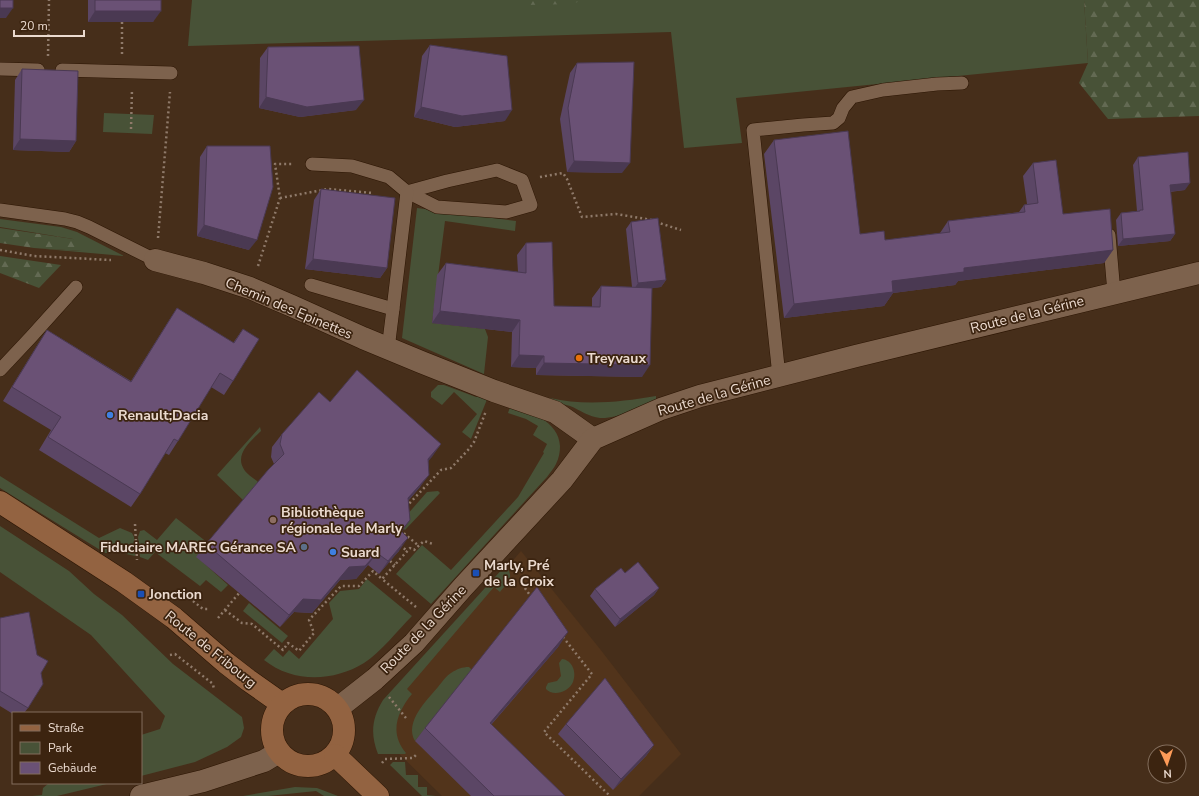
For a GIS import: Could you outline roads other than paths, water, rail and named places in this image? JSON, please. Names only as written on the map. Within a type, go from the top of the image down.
[{"type":"main road","name":"Route de Fribourg","points":[[0,502],[124,582],[174,618],[226,664],[282,704]]},
{"type":"main road","points":[[303,694],[316,694],[328,699],[338,708],[343,719],[345,732],[342,744],[327,762],[306,767],[287,760],[279,752],[274,744],[272,722],[276,712],[282,704],[291,698],[303,694]]},
{"type":"main road","points":[[334,755],[378,796]]},
{"type":"street","name":"Chemin des Epinettes","points":[[156,260],[250,288],[388,349],[505,395],[555,412],[593,439]]},
{"type":"street","name":"Route de la Gérine","points":[[338,708],[375,679],[414,643],[463,587],[562,480],[593,439],[661,409],[700,396],[1199,273]]},
{"type":"street","points":[[141,796],[180,792],[203,781],[264,762],[279,752]]},
{"type":"lane","points":[[0,69],[171,73]]},
{"type":"lane","points":[[779,376],[753,130],[833,123],[839,118],[843,108],[852,97],[883,90],[937,84],[962,83]]},
{"type":"lane","points":[[312,164],[352,166],[389,177],[408,192],[437,207],[506,212],[531,205],[522,180],[497,170],[447,181],[408,192]]},
{"type":"lane","points":[[388,349],[408,192]]},
{"type":"lane","points":[[0,210],[77,222],[156,260]]},
{"type":"lane","points":[[1108,220],[1114,293]]},
{"type":"lane","points":[[311,285],[394,309]]},
{"type":"lane","points":[[0,370],[76,287]]},
{"type":"place","name":"Treyvaux","points":[[579,358]]},
{"type":"place","name":"Renault;Dacia","points":[[110,415]]},
{"type":"place","name":"Bibliothèque régionale de Marly","points":[[273,520]]},
{"type":"place","name":"Fiduciaire MAREC Gérance SA","points":[[304,547]]},
{"type":"place","name":"Suard","points":[[333,552]]},
{"type":"place","name":"Marly, Pré de la Croix","points":[[476,573]]},
{"type":"place","name":"Jonction","points":[[141,594]]}]
